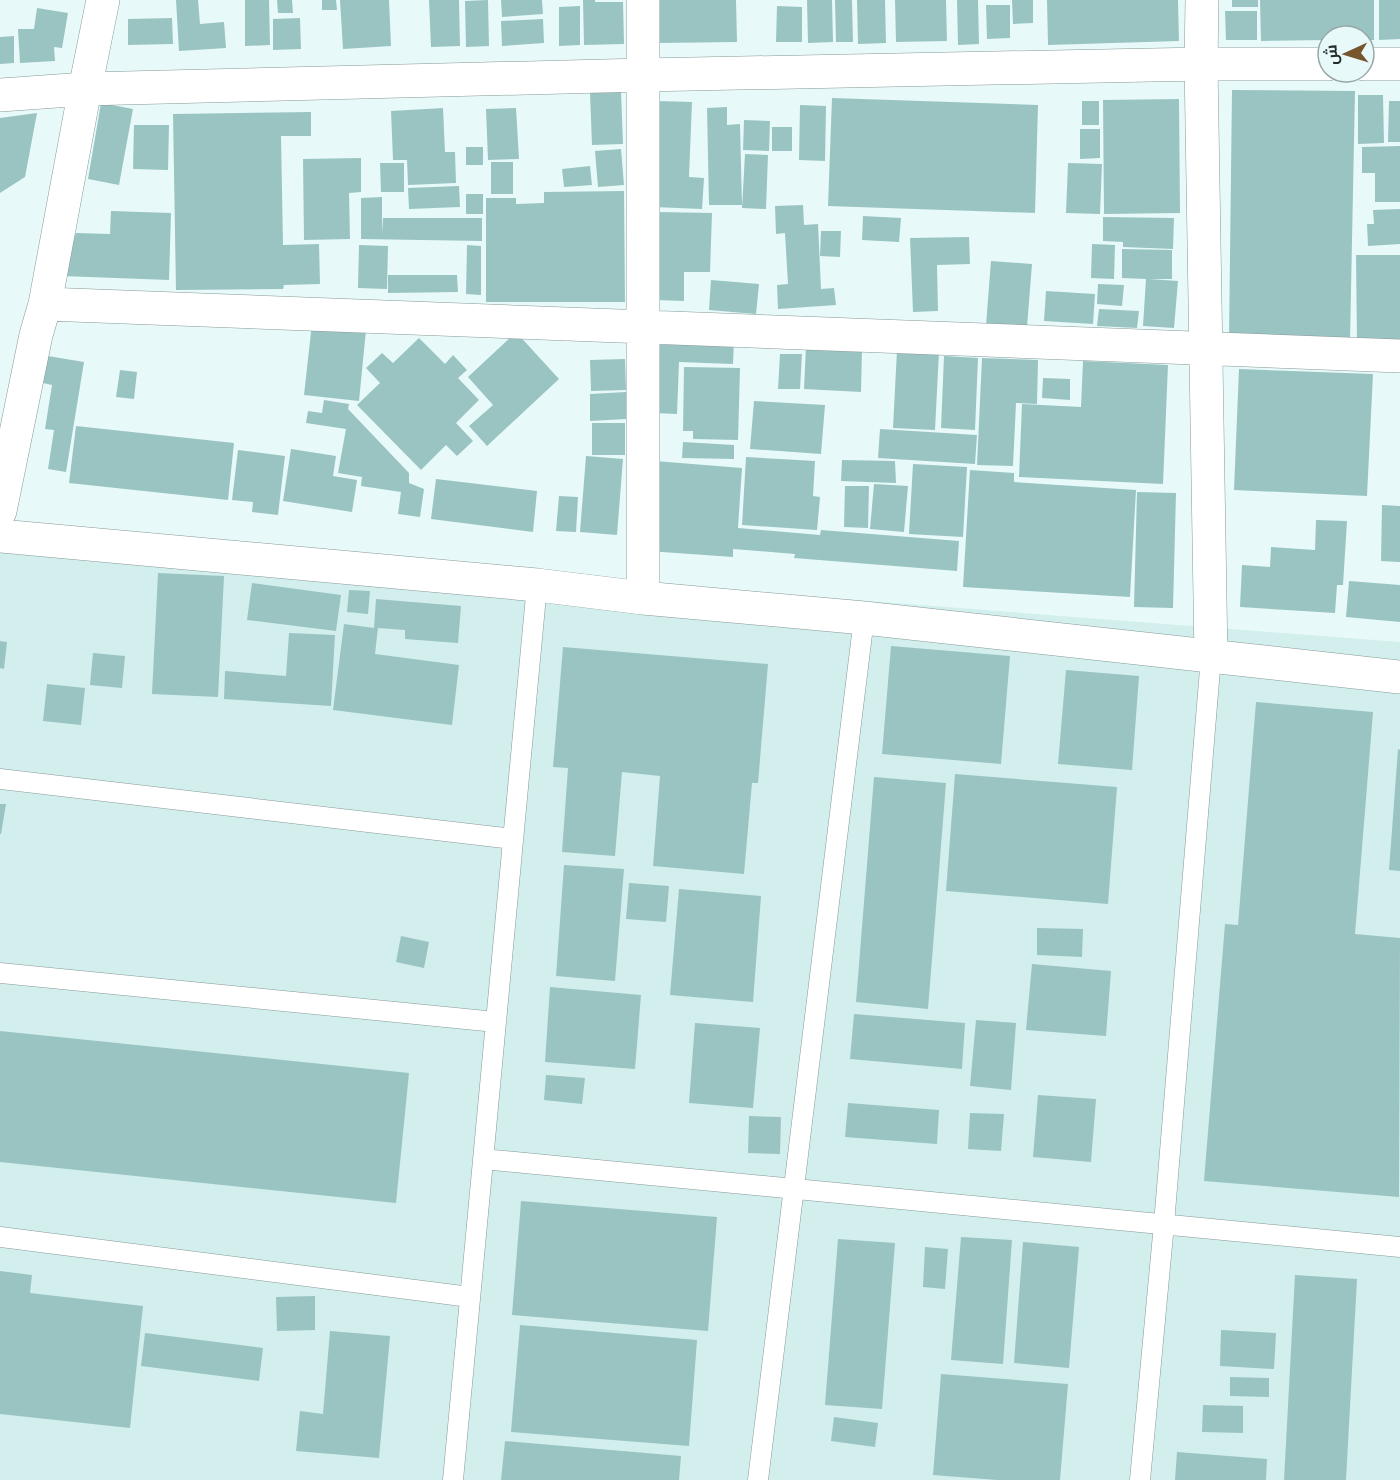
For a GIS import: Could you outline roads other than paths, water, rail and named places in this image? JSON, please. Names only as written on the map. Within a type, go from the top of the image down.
[{"type":"street","points":[[0,511],[36,335],[45,304],[103,0]]},
{"type":"street","points":[[643,0],[643,598]]},
{"type":"street","points":[[1202,0],[1201,64],[1211,657]]},
{"type":"street","points":[[0,95],[85,89],[644,75],[1201,64],[1316,64]]},
{"type":"street","points":[[1376,64],[1400,64]]},
{"type":"street","points":[[45,304],[1400,356]]},
{"type":"street","points":[[0,536],[537,585],[643,598],[864,618],[1400,677]]},
{"type":"lane","points":[[453,1480],[537,585]]},
{"type":"lane","points":[[758,1480],[864,618]]},
{"type":"lane","points":[[1140,1480],[1164,1224],[1211,657]]},
{"type":"lane","points":[[0,779],[513,839]]},
{"type":"lane","points":[[0,973],[496,1022]]},
{"type":"lane","points":[[483,1159],[1400,1247]]},
{"type":"lane","points":[[0,1237],[470,1297]]}]
